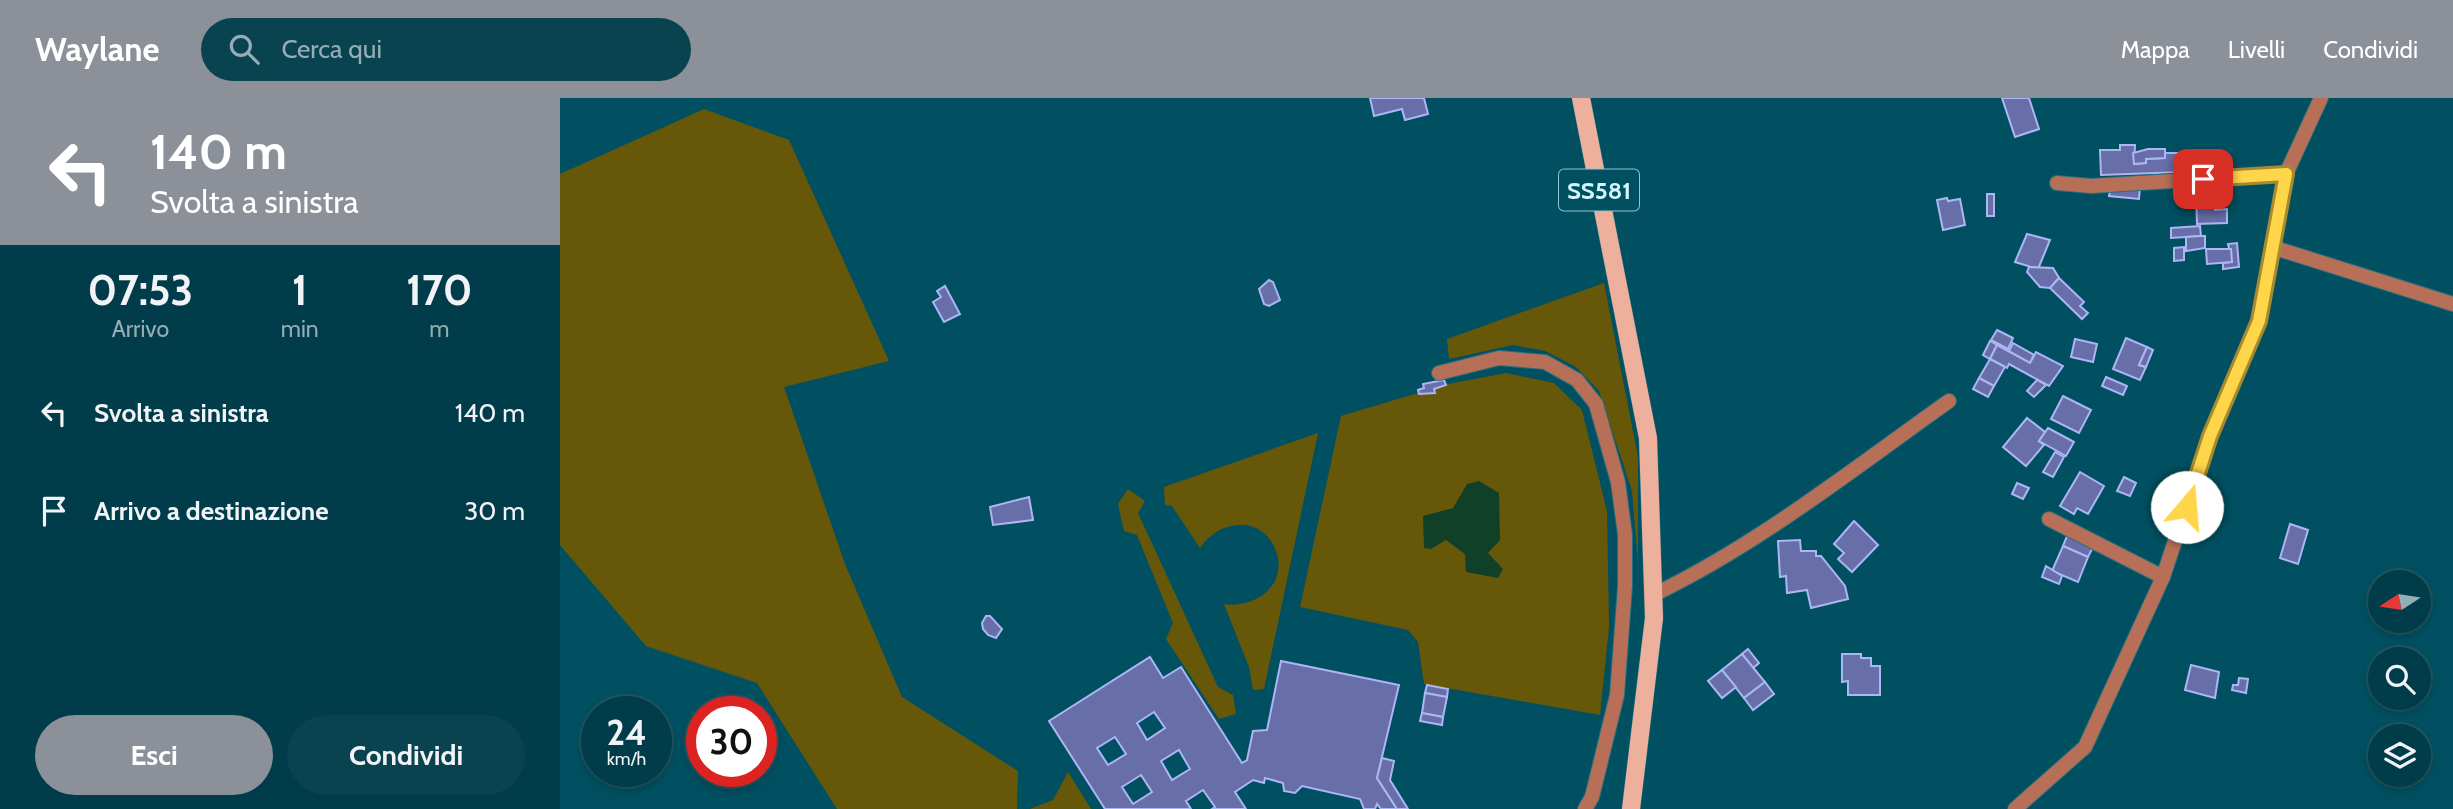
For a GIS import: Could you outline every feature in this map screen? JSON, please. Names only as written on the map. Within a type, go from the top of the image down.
[{"type":"main road","name":"SS581","points":[[1581,98],[1648,439],[1653,595]]},
{"type":"main road","points":[[1631,809],[1650,654],[1653,595]]},
{"type":"street","points":[[2015,809],[2085,747],[2163,577],[2210,436],[2259,321],[2285,192],[2286,174],[2321,98]]},
{"type":"street","points":[[2057,183],[2091,186],[2286,174]]},
{"type":"street","points":[[2272,247],[2453,303]]},
{"type":"street","points":[[1439,373],[1499,358],[1545,362],[1577,380],[1596,404],[1618,482],[1625,536],[1625,586],[1617,695],[1592,797],[1585,809]]},
{"type":"street","points":[[1653,595],[1703,571],[1744,546],[1949,401]]},
{"type":"street","points":[[2049,519],[2163,577]]},
{"type":"shaded area","points":[[704,109],[789,140],[889,361],[784,387],[845,564],[902,697],[1018,771],[1017,809],[837,809],[777,714],[777,696],[765,696],[757,683],[646,646],[560,545],[560,174]]},
{"type":"shaded area","points":[[1604,283],[1638,457],[1638,563],[1632,491],[1599,391],[1576,367],[1545,351],[1513,345],[1449,359],[1447,339]]},
{"type":"shaded area","points":[[1506,373],[1554,383],[1582,410],[1607,511],[1609,627],[1600,715],[1424,684],[1418,642],[1408,630],[1300,607],[1341,416],[1448,384]]},
{"type":"shaded area","points":[[1318,433],[1264,689],[1253,690],[1249,667],[1224,604],[1248,602],[1267,591],[1278,573],[1275,548],[1259,529],[1238,525],[1217,532],[1200,548],[1172,506],[1165,505],[1164,487]]},
{"type":"shaded area","points":[[1479,481],[1499,493],[1500,540],[1488,553],[1503,569],[1498,578],[1466,572],[1465,554],[1446,540],[1431,549],[1424,548],[1423,516],[1453,508],[1467,484]]},
{"type":"shaded area","points":[[1128,489],[1145,501],[1138,513],[1218,687],[1233,695],[1236,714],[1219,719],[1166,639],[1173,623],[1137,535],[1124,531],[1118,504]]},
{"type":"shaded area","points":[[1068,772],[1091,809],[1030,809],[1053,800]]},
{"type":"building","points":[[1370,98],[1424,98],[1428,114],[1405,120],[1402,109],[1374,116]]},
{"type":"building","points":[[2002,98],[2029,98],[2039,129],[2015,137]]},
{"type":"building","points":[[2120,145],[2135,145],[2134,164],[2146,163],[2146,159],[2165,158],[2165,153],[2182,153],[2183,172],[2101,175],[2100,150],[2120,150]]},
{"type":"building","points":[[2148,149],[2165,149],[2165,158],[2146,159],[2146,163],[2134,164],[2133,153]]},
{"type":"building","points":[[2140,187],[2139,199],[2109,196],[2110,189]]},
{"type":"building","points":[[2219,187],[2220,209],[2210,205],[2210,194],[2190,198],[2190,188]]},
{"type":"building","points":[[1987,194],[1994,194],[1994,216],[1987,216]]},
{"type":"building","points":[[2196,194],[2210,194],[2210,205],[2215,205],[2215,210],[2227,209],[2227,223],[2197,224]]},
{"type":"building","points":[[1947,198],[1948,201],[1960,199],[1965,225],[1943,230],[1937,200]]},
{"type":"building","points":[[2200,226],[2201,236],[2171,238],[2171,228]]},
{"type":"building","points":[[2027,234],[2050,240],[2038,269],[2015,262]]},
{"type":"building","points":[[2205,236],[2205,248],[2186,251],[2186,237]]},
{"type":"building","points":[[2237,243],[2239,267],[2223,269],[2223,263],[2232,262],[2228,244]]},
{"type":"building","points":[[2184,247],[2184,260],[2174,261],[2174,248]]},
{"type":"building","points":[[2206,249],[2231,249],[2232,262],[2207,264]]},
{"type":"building","points":[[2029,267],[2053,268],[2059,278],[2050,288],[2040,287],[2027,272]]},
{"type":"building","points":[[2059,278],[2084,302],[2080,306],[2088,313],[2082,319],[2050,288]]},
{"type":"building","points":[[1269,280],[1273,282],[1280,300],[1269,306],[1264,304],[1259,289]]},
{"type":"building","points":[[945,286],[960,314],[944,322],[933,302],[941,297],[937,291]]},
{"type":"building","points":[[1997,330],[2013,338],[2008,349],[1991,340]]},
{"type":"building","points":[[2126,338],[2147,347],[2139,365],[2146,367],[2140,380],[2113,369]]},
{"type":"building","points":[[2075,339],[2097,344],[2093,362],[2071,357]]},
{"type":"building","points":[[1990,341],[1997,345],[1990,359],[1983,355]]},
{"type":"building","points":[[2013,343],[2034,355],[2030,363],[2009,351]]},
{"type":"building","points":[[1997,345],[2030,363],[2036,352],[2063,366],[2049,386],[2009,364],[2007,368],[1990,359]]},
{"type":"building","points":[[2147,347],[2153,350],[2146,367],[2139,365]]},
{"type":"building","points":[[1990,359],[2005,367],[1994,386],[1979,378]]},
{"type":"building","points":[[2106,377],[2127,386],[2123,395],[2102,386]]},
{"type":"building","points":[[1979,378],[1994,386],[1988,397],[1973,389]]},
{"type":"building","points":[[1444,380],[1446,385],[1434,389],[1435,393],[1419,394],[1418,390],[1424,388],[1423,384]]},
{"type":"building","points":[[2037,380],[2046,385],[2034,397],[2027,391]]},
{"type":"building","points":[[2063,396],[2091,410],[2079,433],[2051,419]]},
{"type":"building","points":[[2027,418],[2045,432],[2039,441],[2044,445],[2026,466],[2003,447]]},
{"type":"building","points":[[2048,428],[2074,442],[2066,456],[2039,441]]},
{"type":"building","points":[[2055,452],[2064,457],[2053,477],[2043,472]]},
{"type":"building","points":[[2080,472],[2104,486],[2088,514],[2077,508],[2074,514],[2060,506]]},
{"type":"building","points":[[2124,477],[2136,483],[2130,496],[2117,491]]},
{"type":"building","points":[[2017,483],[2029,488],[2023,499],[2012,494]]},
{"type":"building","points":[[1029,497],[1033,520],[993,525],[990,507]]},
{"type":"building","points":[[1854,521],[1878,545],[1852,572],[1838,559],[1844,553],[1834,544]]},
{"type":"building","points":[[2290,524],[2308,530],[2298,564],[2280,558]]},
{"type":"building","points":[[2067,536],[2093,547],[2088,557],[2063,546]]},
{"type":"building","points":[[1800,540],[1801,551],[1816,551],[1816,556],[1821,556],[1845,586],[1848,599],[1811,608],[1807,590],[1787,593],[1786,576],[1780,577],[1778,541]]},
{"type":"building","points":[[2063,546],[2088,557],[2078,582],[2052,571]]},
{"type":"building","points":[[2046,566],[2062,576],[2059,584],[2042,577]]},
{"type":"building","points":[[986,616],[990,616],[1002,629],[996,638],[983,629],[982,623]]},
{"type":"building","points":[[1748,649],[1759,663],[1753,668],[1742,654]]},
{"type":"building","points":[[1742,654],[1765,682],[1744,698],[1722,670]]},
{"type":"building","points":[[1842,654],[1861,654],[1861,658],[1871,658],[1871,666],[1880,666],[1880,695],[1848,695],[1848,681],[1842,682]]},
{"type":"building","points":[[1150,657],[1163,678],[1181,667],[1242,763],[1247,760],[1253,731],[1267,730],[1281,661],[1399,685],[1377,778],[1397,809],[1381,809],[1377,804],[1375,809],[1364,809],[1360,799],[1302,786],[1295,793],[1284,791],[1283,783],[1265,778],[1264,783],[1253,780],[1235,792],[1246,809],[1212,809],[1215,807],[1203,790],[1186,801],[1191,809],[1105,809],[1049,721]],"holes":[[[1154,712],[1165,728],[1147,740],[1137,723]],[[1115,737],[1126,754],[1108,765],[1097,748]],[[1179,750],[1190,769],[1172,780],[1161,761]],[[1141,775],[1152,792],[1133,804],[1122,787]]]},
{"type":"building","points":[[2191,665],[2219,672],[2215,698],[2185,690]]},
{"type":"building","points":[[1722,670],[1736,687],[1722,698],[1708,681]]},
{"type":"building","points":[[2239,678],[2248,679],[2246,693],[2232,690],[2233,685],[2238,685]]},
{"type":"building","points":[[1765,682],[1774,694],[1753,710],[1744,698]]},
{"type":"building","points":[[1427,685],[1448,689],[1447,697],[1425,693]]},
{"type":"building","points":[[1425,693],[1447,697],[1443,717],[1422,713]]},
{"type":"building","points":[[1422,713],[1443,717],[1442,725],[1420,721]]},
{"type":"building","points":[[1382,758],[1394,761],[1390,780],[1408,809],[1397,809],[1377,778]]},
{"type":"route","points":[[2187,507],[2210,436],[2259,321],[2285,192],[2286,174],[2203,179]]}]
